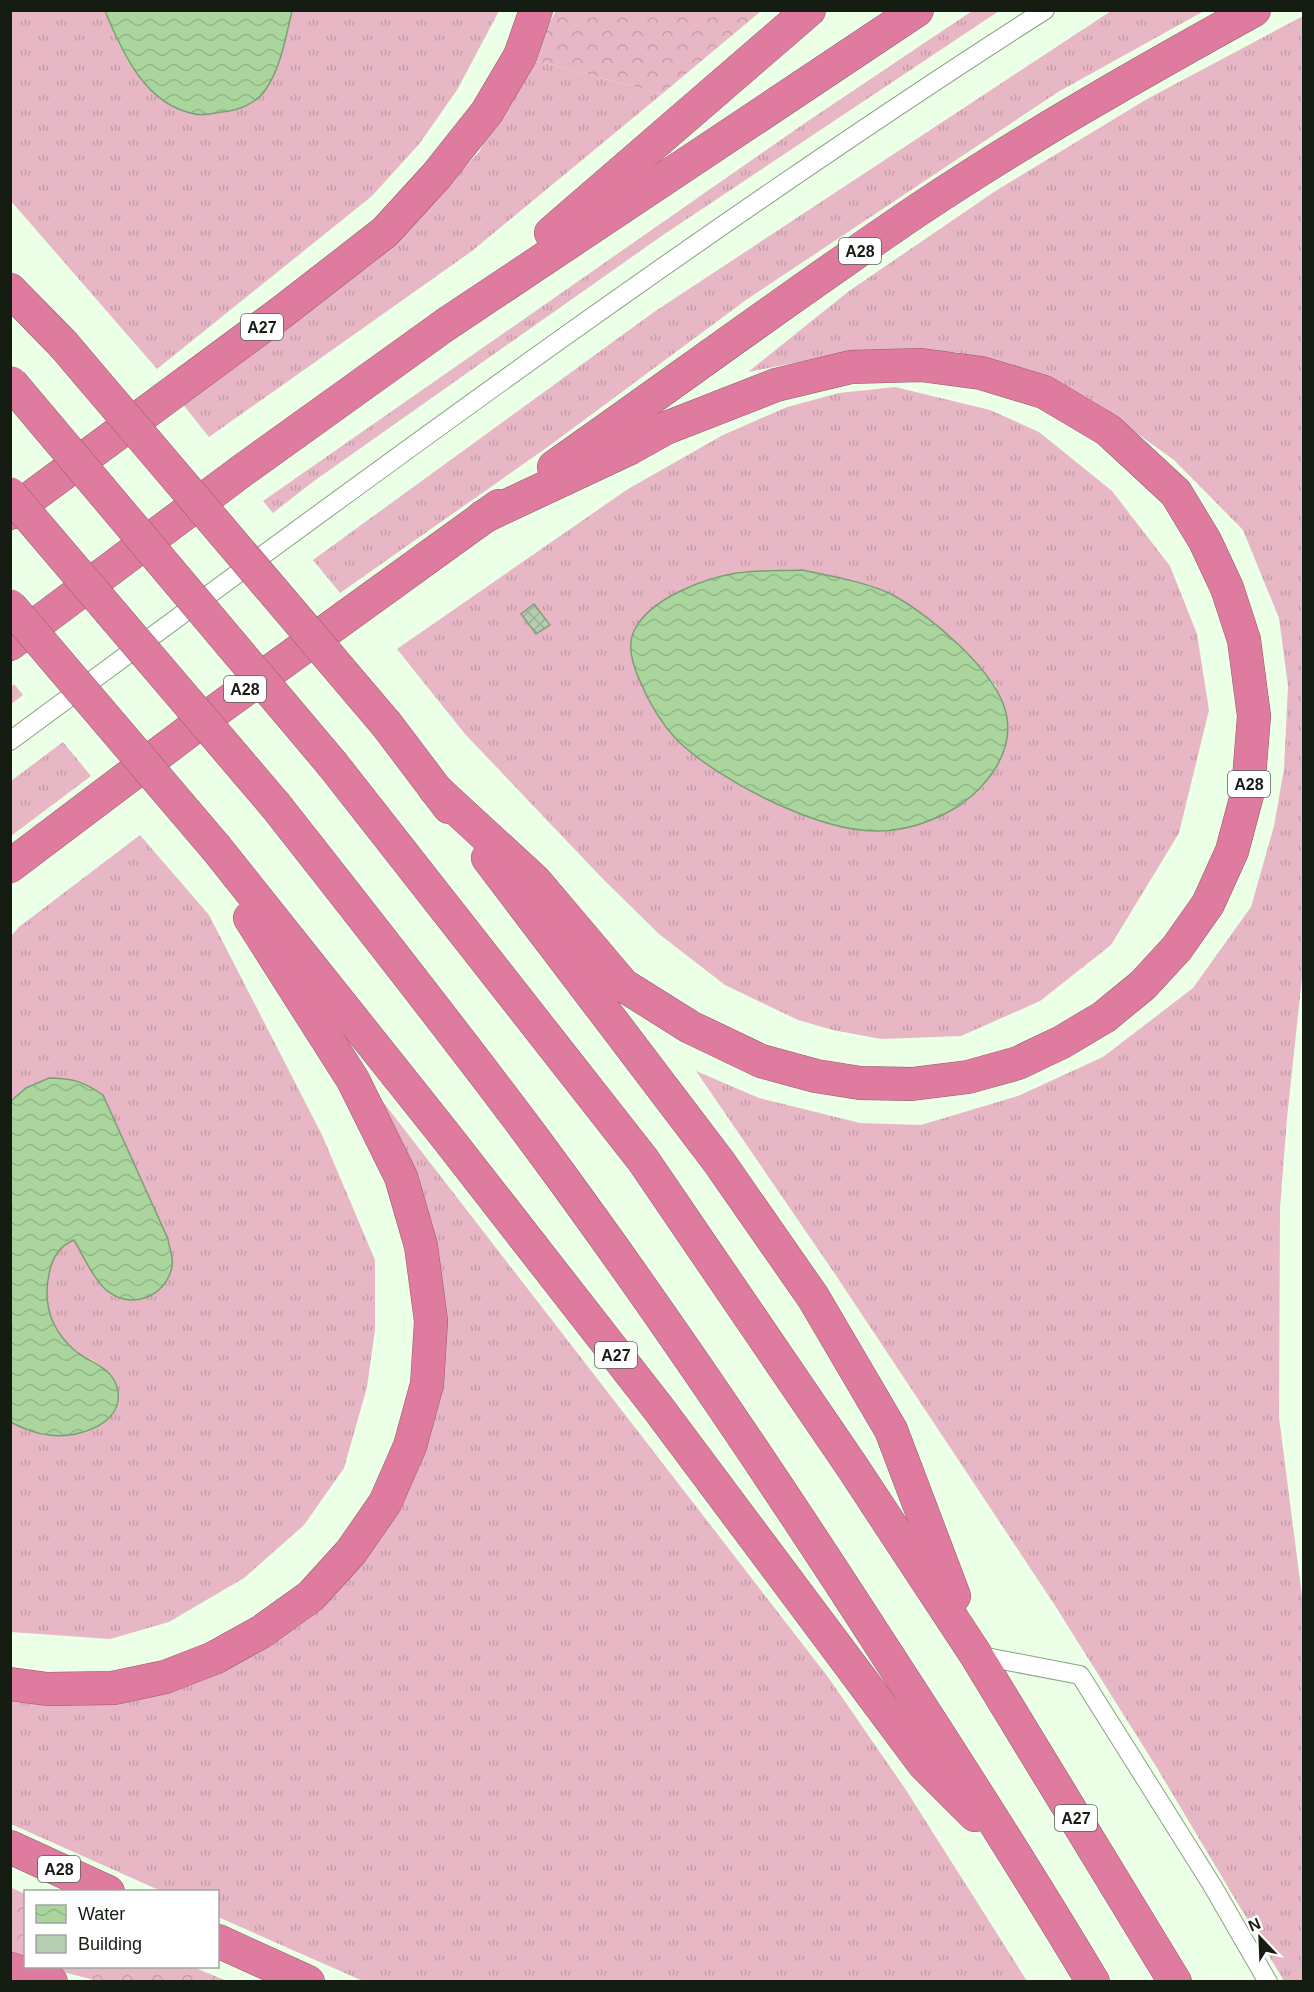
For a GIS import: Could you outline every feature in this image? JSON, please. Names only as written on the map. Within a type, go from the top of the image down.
[{"type":"highway","name":"A27","points":[[10,513],[282,312],[385,232],[437,175],[487,111],[520,56],[536,10]]},
{"type":"highway","points":[[445,325],[809,10]]},
{"type":"highway","points":[[10,644],[243,470],[445,325],[917,10]]},
{"type":"highway","name":"A28","points":[[10,866],[213,712],[483,517],[918,210],[1160,62],[1254,10]]},
{"type":"highway","name":"A27","points":[[10,290],[63,345],[387,725],[719,1162],[813,1297],[891,1430],[976,1655]]},
{"type":"highway","name":"A28","points":[[435,789],[535,881],[623,985],[690,1027],[761,1061],[816,1076],[849,1081],[912,1084],[968,1077],[1017,1063],[1062,1042],[1104,1017],[1143,985],[1177,948],[1208,904],[1232,851],[1248,791],[1254,716],[1244,640],[1227,588],[1205,541],[1176,493],[1108,430],[1044,392],[981,373],[921,365],[851,367],[776,385],[666,428],[630,448],[483,517]]},
{"type":"highway","name":"A27","points":[[11,383],[333,765],[643,1160],[851,1465],[976,1655],[1175,1982]]},
{"type":"highway","name":"A27","points":[[10,494],[276,806],[395,957],[536,1143],[675,1336],[795,1511],[1018,1857],[1094,1982]]},
{"type":"highway","name":"A27","points":[[10,606],[217,849],[445,1135],[658,1408],[924,1764],[1018,1857]]},
{"type":"highway","name":"A27","points":[[10,1684],[47,1689],[113,1688],[165,1677],[214,1658],[261,1632],[311,1596],[351,1552],[385,1503],[410,1446],[427,1384],[430,1321],[421,1246],[401,1177],[353,1080],[255,928],[217,849]]},
{"type":"highway","name":"A28","points":[[10,1847],[104,1890]]},
{"type":"highway","points":[[219,1941],[308,1982]]},
{"type":"highway","points":[[10,1970],[51,1982]]},
{"type":"lane","points":[[10,741],[376,472],[740,214],[1045,10]]},
{"type":"lane","points":[[976,1655],[1080,1675],[1212,1885],[1268,1982]]},
{"type":"green space","points":[[10,11],[105,11],[130,65],[160,98],[177,108],[218,111],[245,106],[262,95],[279,61],[292,11],[499,11],[457,90],[420,143],[372,196],[157,369],[11,201]]},
{"type":"green space","points":[[556,11],[761,11],[662,94],[529,59]]},
{"type":"green space","points":[[972,11],[999,11],[663,235],[314,481],[273,513],[263,501],[805,123]]},
{"type":"green space","points":[[1111,11],[1204,11],[1058,92],[746,300],[549,446],[340,593],[313,560],[654,312]]},
{"type":"green space","points":[[1303,16],[1304,959],[1280,1208],[1279,1417],[1304,1612],[1303,1981],[1284,1981],[1157,1768],[1054,1604],[835,1274],[696,1071],[759,1098],[860,1123],[921,1125],[1018,1096],[1103,1057],[1193,988],[1251,907],[1274,826],[1284,769],[1288,686],[1279,618],[1243,530],[1174,460],[1088,398],[957,352],[839,354],[748,372],[849,291],[997,190],[1147,99]]},
{"type":"green space","points":[[529,59],[662,94],[472,251],[209,437],[181,402],[397,241],[479,152]]},
{"type":"green space","points":[[895,387],[990,410],[1039,432],[1112,491],[1170,566],[1197,634],[1209,710],[1179,833],[1111,945],[1040,1001],[961,1036],[881,1039],[833,1030],[798,1020],[725,985],[659,934],[602,878],[465,734],[397,649],[628,489],[723,435],[787,407],[839,393]],"holes":[[[802,570],[870,586],[906,603],[935,623],[996,686],[985,784],[967,801],[943,815],[837,826],[799,813],[745,788],[656,714],[634,668],[631,648],[635,629],[651,610],[677,592],[738,573]]]},
{"type":"green space","points":[[14,684],[23,695],[11,704],[11,687]]},
{"type":"green space","points":[[63,742],[91,776],[11,836],[11,781]]},
{"type":"green space","points":[[140,835],[209,915],[322,1135],[375,1260],[375,1330],[367,1387],[344,1468],[304,1525],[244,1578],[169,1622],[110,1639],[11,1632],[11,1422],[28,1431],[112,1375],[94,1361],[74,1350],[54,1325],[48,1306],[47,1285],[54,1258],[60,1249],[74,1240],[88,1264],[173,1263],[168,1239],[103,1095],[26,1088],[11,1101],[10,937],[19,927]]},
{"type":"green space","points":[[370,1085],[828,1677],[904,1787],[1027,1981],[363,1981],[219,1917],[219,1890],[159,1890],[11,1824],[10,1694],[137,1694],[328,1596],[442,1331]]},
{"type":"green space","points":[[10,1887],[24,1894],[24,1961],[11,1957]]},
{"type":"green space","points":[[48,1968],[195,1968],[227,1981],[98,1981]]},
{"type":"water","points":[[105,11],[292,11],[279,61],[262,94],[241,108],[201,115],[177,109],[162,100],[149,88],[128,59]]},
{"type":"water","points":[[802,570],[872,586],[902,600],[928,618],[960,646],[986,674],[996,689],[1007,720],[1007,736],[1003,754],[987,780],[973,795],[958,806],[925,822],[892,830],[854,829],[828,823],[771,801],[718,772],[677,740],[651,705],[635,669],[631,642],[635,629],[653,608],[680,591],[724,576],[745,572]]},
{"type":"water","points":[[49,1078],[78,1082],[103,1095],[168,1239],[172,1260],[168,1278],[162,1287],[154,1294],[134,1300],[114,1295],[99,1283],[74,1240],[57,1253],[50,1268],[47,1285],[50,1315],[59,1333],[73,1349],[110,1374],[117,1387],[118,1400],[115,1411],[107,1420],[85,1431],[60,1436],[39,1433],[10,1422],[11,1101],[26,1088]]},
{"type":"building","points":[[534,604],[550,625],[536,634],[521,614]]}]
